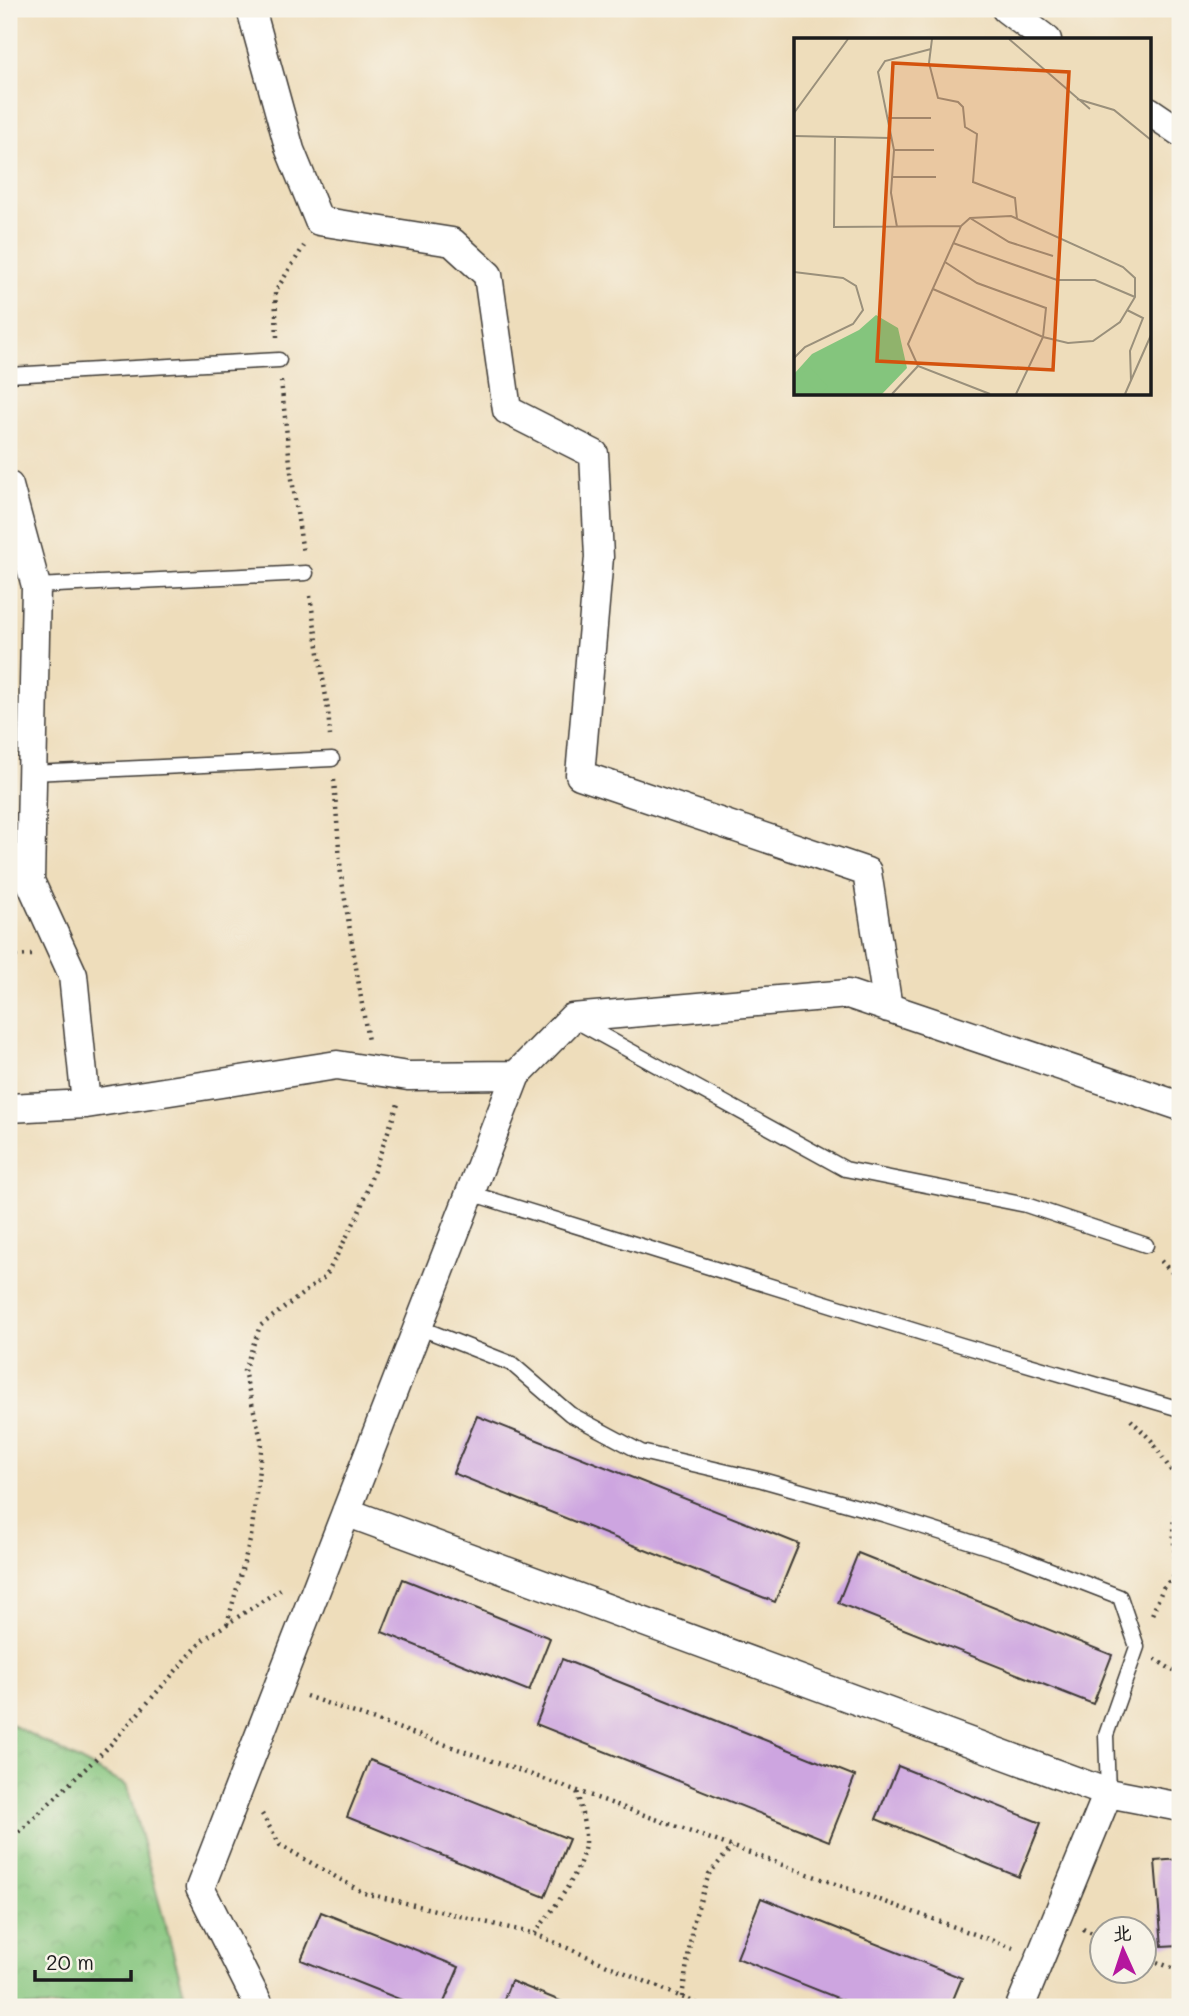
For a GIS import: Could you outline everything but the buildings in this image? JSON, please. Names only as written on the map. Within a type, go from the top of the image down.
[{"type":"street","points":[[251,9],[289,150],[319,221],[452,242],[488,275],[507,410],[594,454],[599,557],[580,775],[867,872],[888,1008]]},
{"type":"street","points":[[1006,9],[1044,38]]},
{"type":"street","points":[[1150,112],[1180,132]]},
{"type":"street","points":[[11,500],[36,586],[30,881],[72,975],[86,1104]]},
{"type":"street","points":[[260,2007],[200,1888],[516,1075],[572,1018],[848,994],[1180,1106]]},
{"type":"street","points":[[9,1108],[86,1104],[337,1066],[408,1076],[516,1075]]},
{"type":"street","points":[[346,1512],[1108,1793],[1180,1807]]},
{"type":"street","points":[[1020,2007],[1108,1793]]},
{"type":"lane","points":[[9,375],[279,360]]},
{"type":"lane","points":[[36,586],[306,573]]},
{"type":"lane","points":[[32,773],[332,759]]},
{"type":"lane","points":[[572,1018],[845,1170],[1026,1205],[1146,1245]]},
{"type":"lane","points":[[470,1193],[948,1341],[1180,1409]]},
{"type":"lane","points":[[418,1327],[512,1364],[570,1414],[641,1452],[762,1480],[886,1514],[1009,1554],[1120,1598],[1137,1647],[1105,1735],[1108,1793]]},
{"type":"path","points":[[319,221],[275,292],[279,360],[291,472],[328,710],[341,875],[373,1071]]},
{"type":"path","points":[[227,1624],[251,1536],[262,1443],[244,1371],[260,1326],[326,1276],[358,1215],[408,1076]]},
{"type":"path","points":[[1107,1387],[1115,1405],[1151,1440],[1180,1484],[1173,1526],[1176,1574],[1180,1580]]},
{"type":"path","points":[[9,1842],[111,1744],[204,1639],[329,1558]]},
{"type":"path","points":[[1137,1647],[1163,1588],[1176,1574]]},
{"type":"path","points":[[278,1686],[577,1790],[1040,1958]]},
{"type":"path","points":[[242,1779],[280,1845],[364,1893],[535,1934],[705,2007]]},
{"type":"path","points":[[535,1934],[568,1888],[584,1848],[583,1819],[577,1790]]},
{"type":"path","points":[[682,1997],[693,1923],[709,1874],[732,1847]]},
{"type":"path","points":[[1158,1963],[1180,1971]]},
{"type":"green space","points":[[9,1723],[127,1786],[188,2007],[9,2007]]}]
